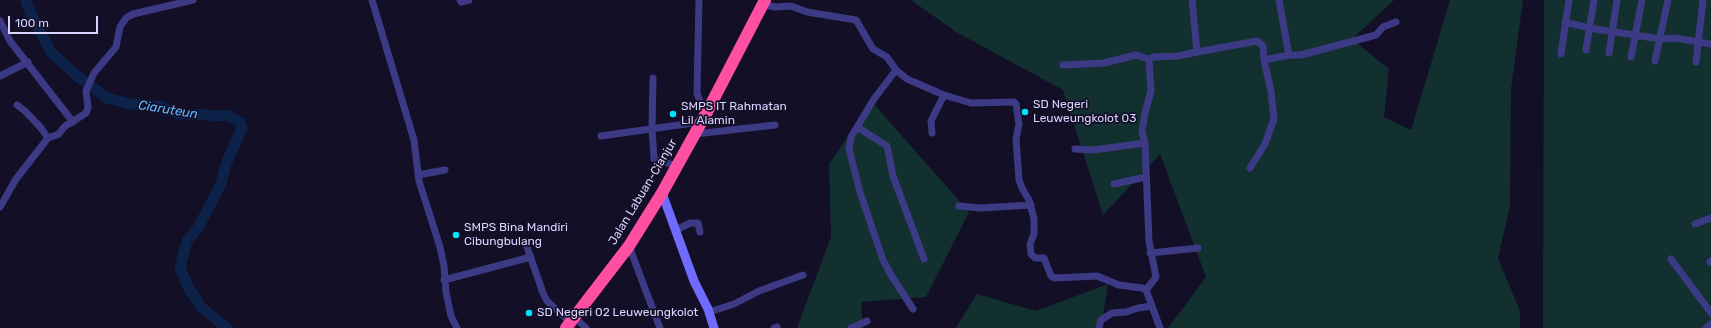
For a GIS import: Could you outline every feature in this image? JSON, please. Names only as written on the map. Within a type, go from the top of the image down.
[{"type":"highway","name":"Jalan Labuan-Cianjur","points":[[576,324],[629,246],[662,193],[708,110],[763,2]]},
{"type":"street","points":[[0,207],[16,179],[48,138],[59,134],[64,127],[86,113],[88,108],[86,91],[94,73],[114,50],[120,27],[130,16],[193,0]]},
{"type":"street","points":[[372,0],[414,140],[418,175],[442,255],[444,280],[451,316],[457,328]]},
{"type":"street","points":[[460,0],[461,2],[469,0]]},
{"type":"street","points":[[699,0],[697,93],[700,102],[708,110]]},
{"type":"street","points":[[1192,0],[1198,52]]},
{"type":"street","points":[[1279,0],[1289,55]]},
{"type":"street","points":[[1561,54],[1569,0]]},
{"type":"street","points":[[1586,50],[1594,0]]},
{"type":"street","points":[[1609,53],[1617,0]]},
{"type":"street","points":[[1631,57],[1642,0]]},
{"type":"street","points":[[1655,61],[1668,0]]},
{"type":"street","points":[[1696,62],[1702,0]]},
{"type":"street","points":[[763,2],[775,7],[791,6],[810,12],[856,20],[873,49],[887,57],[896,70],[907,79],[944,95],[971,103],[1014,102],[1016,104],[1019,124],[1016,138],[1019,180],[1031,205],[1034,228],[1030,244],[1031,254],[1035,258],[1045,259],[1052,277],[1096,276],[1119,285],[1142,288],[1146,290],[1160,328]]},
{"type":"street","points":[[0,21],[10,41],[28,62],[73,122]]},
{"type":"street","points":[[1264,60],[1289,55],[1301,55],[1372,36],[1379,33],[1386,26],[1396,22]]},
{"type":"street","points":[[1565,22],[1612,32],[1660,39],[1675,38],[1711,44]]},
{"type":"street","points":[[1063,65],[1104,63],[1136,55],[1150,59],[1257,41],[1262,46],[1271,91],[1274,119],[1265,144],[1250,168]]},
{"type":"street","points":[[1146,290],[1156,277],[1150,253],[1145,143],[1142,131],[1151,91],[1148,65],[1150,59]]},
{"type":"street","points":[[0,76],[28,62]]},
{"type":"street","points":[[896,70],[874,99],[850,138],[849,149],[860,192],[883,260],[913,309]]},
{"type":"street","points":[[652,78],[652,129],[654,160],[677,166]]},
{"type":"street","points":[[932,133],[931,121],[944,95]]},
{"type":"street","points":[[16,105],[25,111],[48,138]]},
{"type":"street","points":[[601,136],[700,122]]},
{"type":"street","points":[[695,134],[775,125]]},
{"type":"street","points":[[857,127],[887,146],[893,176],[924,259]]},
{"type":"street","points":[[1075,149],[1093,150],[1145,143]]},
{"type":"street","points":[[418,175],[445,170]]},
{"type":"street","points":[[1114,184],[1146,177]]},
{"type":"street","points":[[662,193],[694,281],[709,312],[714,328]]},
{"type":"street","points":[[959,206],[980,208],[1031,205]]},
{"type":"street","points":[[1695,224],[1711,218]]},
{"type":"street","points":[[676,230],[690,223],[698,223],[700,232]]},
{"type":"street","points":[[629,246],[660,328]]},
{"type":"street","points":[[527,247],[547,301],[576,324]]},
{"type":"street","points":[[1150,253],[1198,248]]},
{"type":"street","points":[[444,280],[531,258]]},
{"type":"street","points":[[1671,259],[1711,313]]},
{"type":"street","points":[[709,312],[734,304],[759,291],[803,275]]},
{"type":"street","points":[[1099,328],[1101,320],[1112,313],[1126,312],[1152,306]]},
{"type":"street","points":[[851,328],[867,321]]},
{"type":"street","points":[[1706,328],[1711,324]]},
{"type":"green space","points":[[911,0],[1394,0],[1352,39],[1389,69],[1384,117],[1411,130],[1450,0],[1523,0],[1511,89],[1510,206],[1498,258],[1520,311],[1520,328],[1168,328],[1206,277],[1160,154],[1103,215],[1063,90],[956,32]]},
{"type":"green space","points":[[1544,0],[1711,0],[1711,328],[1543,328]]},
{"type":"green space","points":[[872,102],[969,212],[926,297],[861,302],[863,328],[797,328],[831,237],[829,164]]},
{"type":"green space","points":[[1108,284],[1101,328],[956,328],[977,294],[1036,311]]},
{"type":"waterway","name":"Ciaruteun","points":[[26,0],[29,10],[51,52],[76,75],[107,98],[130,104],[158,106],[180,114],[229,116],[240,122],[242,128],[226,164],[221,184],[198,228],[187,241],[180,267],[189,289],[202,308],[227,328]]},
{"type":"place","name":"SD Negeri Leuweungkolot 03","points":[[1025,112]]},
{"type":"place","name":"SMPS IT Rahmatan Lil Alamin","points":[[673,114]]},
{"type":"place","name":"SMPS Bina Mandiri Cibungbulang","points":[[456,235]]},
{"type":"place","name":"SD Negeri 02 Leuweungkolot","points":[[529,313]]}]
